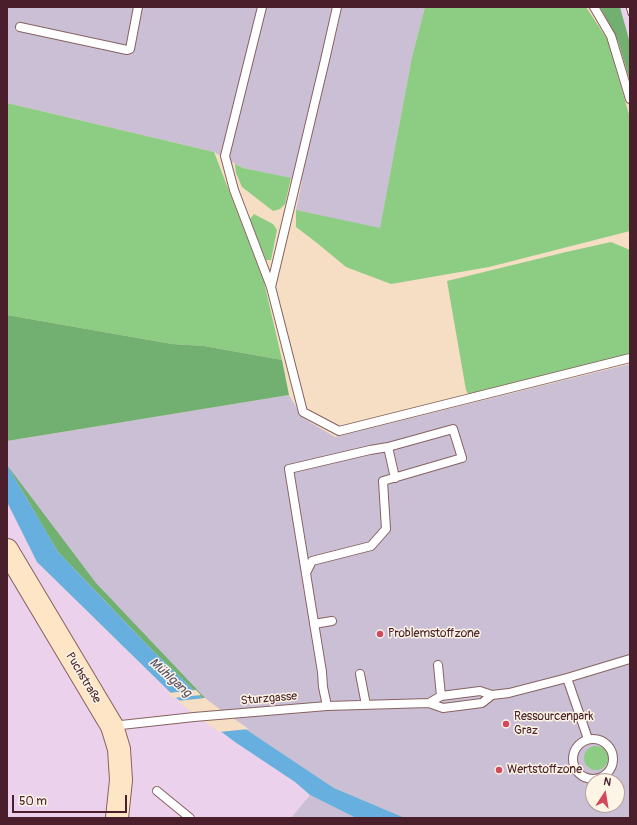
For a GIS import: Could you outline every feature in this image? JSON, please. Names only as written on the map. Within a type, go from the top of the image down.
[{"type":"main road","name":"Puchstraße","points":[[7,550],[112,726],[119,749],[121,780],[117,818]]},
{"type":"lane","points":[[20,27],[126,50],[130,49],[138,7]]},
{"type":"lane","points":[[262,7],[225,156],[234,190],[271,287],[303,412],[339,431],[630,358]]},
{"type":"lane","points":[[271,287],[337,7]]},
{"type":"lane","points":[[594,7],[611,36],[630,99]]},
{"type":"lane","points":[[306,573],[312,561],[370,546],[386,528],[383,481],[462,458],[453,429],[388,447],[289,469],[327,706]]},
{"type":"lane","points":[[388,447],[395,478]]},
{"type":"lane","points":[[314,624],[332,621]]},
{"type":"lane","name":"Sturzgasse","points":[[429,703],[442,696],[480,691],[492,695],[509,693],[567,678],[630,659]]},
{"type":"lane","points":[[438,665],[442,696]]},
{"type":"lane","points":[[360,674],[366,705]]},
{"type":"lane","points":[[567,678],[588,739]]},
{"type":"lane","name":"Sturzgasse","points":[[112,726],[194,717],[327,706],[429,703],[443,708],[482,703],[492,695]]},
{"type":"lane","points":[[585,778],[578,774],[574,768],[573,754],[576,747],[581,742],[588,739],[602,740],[612,750],[614,757],[613,764],[608,773]]},
{"type":"lane","points":[[157,791],[190,818]]},
{"type":"shaded area","points":[[7,7],[425,7],[412,57],[380,229],[296,210],[302,181],[243,168],[214,152],[7,103]]},
{"type":"shaded area","points":[[620,7],[630,7],[630,43],[624,24]]},
{"type":"shaded area","name":"Ressourcenpark Graz","points":[[630,364],[630,818],[405,818],[334,788],[220,712],[202,698],[58,552],[7,465],[7,441],[289,395],[303,418],[335,437]]},
{"type":"shaded area","points":[[7,502],[37,562],[175,697],[295,782],[310,795],[291,818],[7,818]]},
{"type":"shaded area","points":[[310,795],[356,818],[291,818]]},
{"type":"green space","points":[[425,7],[586,7],[607,39],[630,118],[630,231],[489,267],[391,284],[346,267],[296,227],[296,210],[380,228],[412,57]]},
{"type":"green space","points":[[600,7],[620,7],[630,43],[630,81],[618,41]]},
{"type":"green space","points":[[7,103],[214,152],[264,282],[282,360],[204,346],[172,344],[7,315]]},
{"type":"green space","points":[[235,164],[243,168],[291,178],[285,204],[280,209],[273,211],[242,187],[236,173]]},
{"type":"green space","points":[[254,214],[273,224],[277,230],[271,260],[266,260],[250,219]]},
{"type":"green space","points":[[611,242],[630,250],[630,358],[470,398],[466,390],[447,281]]},
{"type":"green space","points":[[7,315],[172,344],[204,346],[282,360],[289,395],[7,441]]},
{"type":"green space","points":[[7,465],[96,583],[205,698],[202,698],[153,651],[58,552]]},
{"type":"green space","points":[[596,746],[604,750],[608,758],[604,766],[596,770],[588,766],[584,758],[588,750]]},
{"type":"water","name":"Mühlgang","points":[[7,465],[58,552],[153,651],[202,698],[220,712],[334,788],[405,818],[356,818],[310,795],[295,782],[235,742],[175,697],[37,562],[7,502]]},
{"type":"pier","points":[[196,690],[201,695],[173,698],[168,693]]},
{"type":"pier","points":[[205,698],[249,729],[219,732],[177,701]]},
{"type":"railway","points":[[628,7],[630,14]]},
{"type":"place","name":"Problemstoffzone","points":[[380,634]]},
{"type":"place","name":"Ressourcenpark Graz","points":[[506,724]]},
{"type":"place","name":"Wertstoffzone","points":[[499,770]]}]
